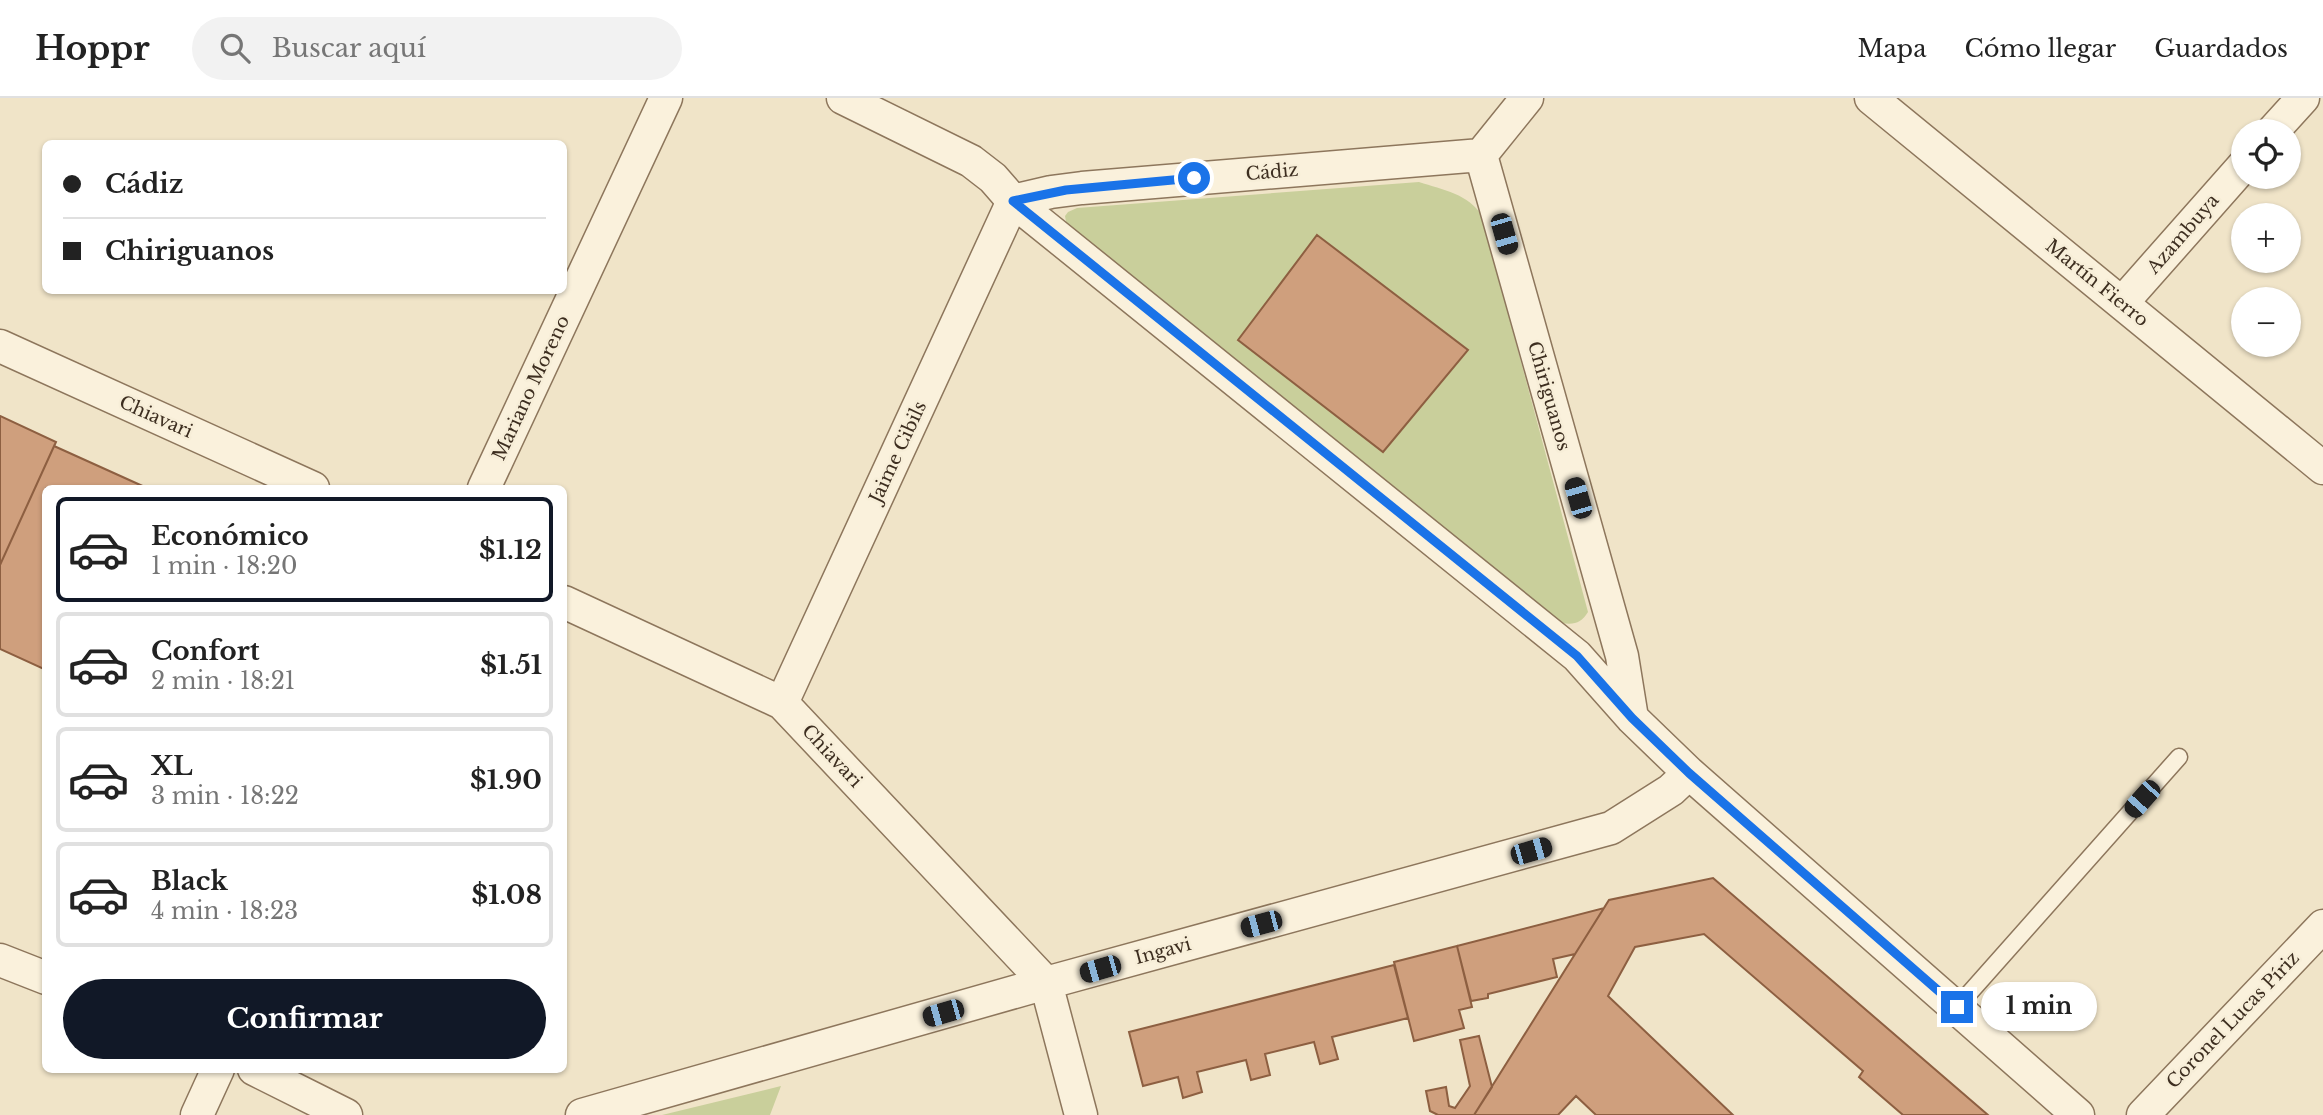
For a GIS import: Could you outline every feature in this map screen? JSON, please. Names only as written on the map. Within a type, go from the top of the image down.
[{"type":"street","name":"Mariano Moreno","points":[[485,485],[666,98]]},
{"type":"street","points":[[843,98],[971,161],[993,178],[1013,201],[1577,656],[1632,718],[1689,773],[2078,1115]]},
{"type":"street","points":[[1481,155],[1527,98]]},
{"type":"street","name":"Martín Fierro","points":[[1871,98],[2323,468]]},
{"type":"street","points":[[2284,119],[2303,98]]},
{"type":"street","name":"Cádiz","points":[[1013,201],[1082,188],[1481,155]]},
{"type":"street","name":"Chiriguanos","points":[[1481,155],[1622,656],[1632,718]]},
{"type":"street","name":"Azambuya","points":[[2122,303],[2231,180]]},
{"type":"street","name":"Jaime Cibils","points":[[782,702],[1013,201]]},
{"type":"street","name":"Chiavari","points":[[0,346],[306,485]]},
{"type":"street","name":"Chiavari","points":[[567,604],[782,702],[1046,984]]},
{"type":"street","name":"Ingavi","points":[[582,1115],[1611,828],[1671,790],[1689,773]]},
{"type":"street","name":"Coronel Lucas Píriz","points":[[2143,1115],[2323,926]]},
{"type":"street","points":[[0,960],[42,976]]},
{"type":"street","points":[[1046,984],[1081,1115]]},
{"type":"street","points":[[197,1115],[216,1073]]},
{"type":"street","points":[[262,1073],[346,1115]]},
{"type":"lane","points":[[1957,1007],[2179,757]]},
{"type":"green space","points":[[1419,182],[1463,198],[1482,216],[1588,612],[1577,622],[1561,623],[1258,377],[1112,269],[1067,227],[1065,216],[1077,208]]},
{"type":"green space","points":[[781,1086],[770,1115],[662,1115]]},
{"type":"building","points":[[1317,235],[1468,350],[1383,452],[1238,340]]},
{"type":"building","points":[[0,416],[56,442],[0,565]]},
{"type":"building","points":[[54,446],[140,485],[42,485],[42,668],[0,649],[0,565]]},
{"type":"building","points":[[1713,878],[1988,1115],[1903,1115],[1859,1077],[1863,1071],[1704,934],[1635,947],[1608,996],[1733,1115],[1596,1115],[1576,1096],[1558,1115],[1474,1115],[1609,900]]},
{"type":"building","points":[[1604,908],[1575,954],[1553,959],[1557,977],[1488,994],[1488,998],[1471,1001],[1457,946]]},
{"type":"building","points":[[1457,946],[1472,1007],[1459,1010],[1464,1028],[1414,1041],[1394,962]]},
{"type":"building","points":[[1394,965],[1408,1018],[1332,1037],[1338,1059],[1320,1064],[1314,1042],[1265,1054],[1270,1075],[1251,1080],[1246,1060],[1197,1072],[1202,1092],[1183,1098],[1178,1077],[1143,1086],[1129,1032]]},
{"type":"building","points":[[1479,1036],[1492,1087],[1474,1115],[1438,1115],[1430,1111],[1426,1091],[1446,1087],[1449,1106],[1455,1108],[1470,1086],[1460,1040]]},
{"type":"route","points":[[1194,178],[1066,190],[1013,201],[1577,656],[1632,718],[1689,773],[1957,1007]]}]
